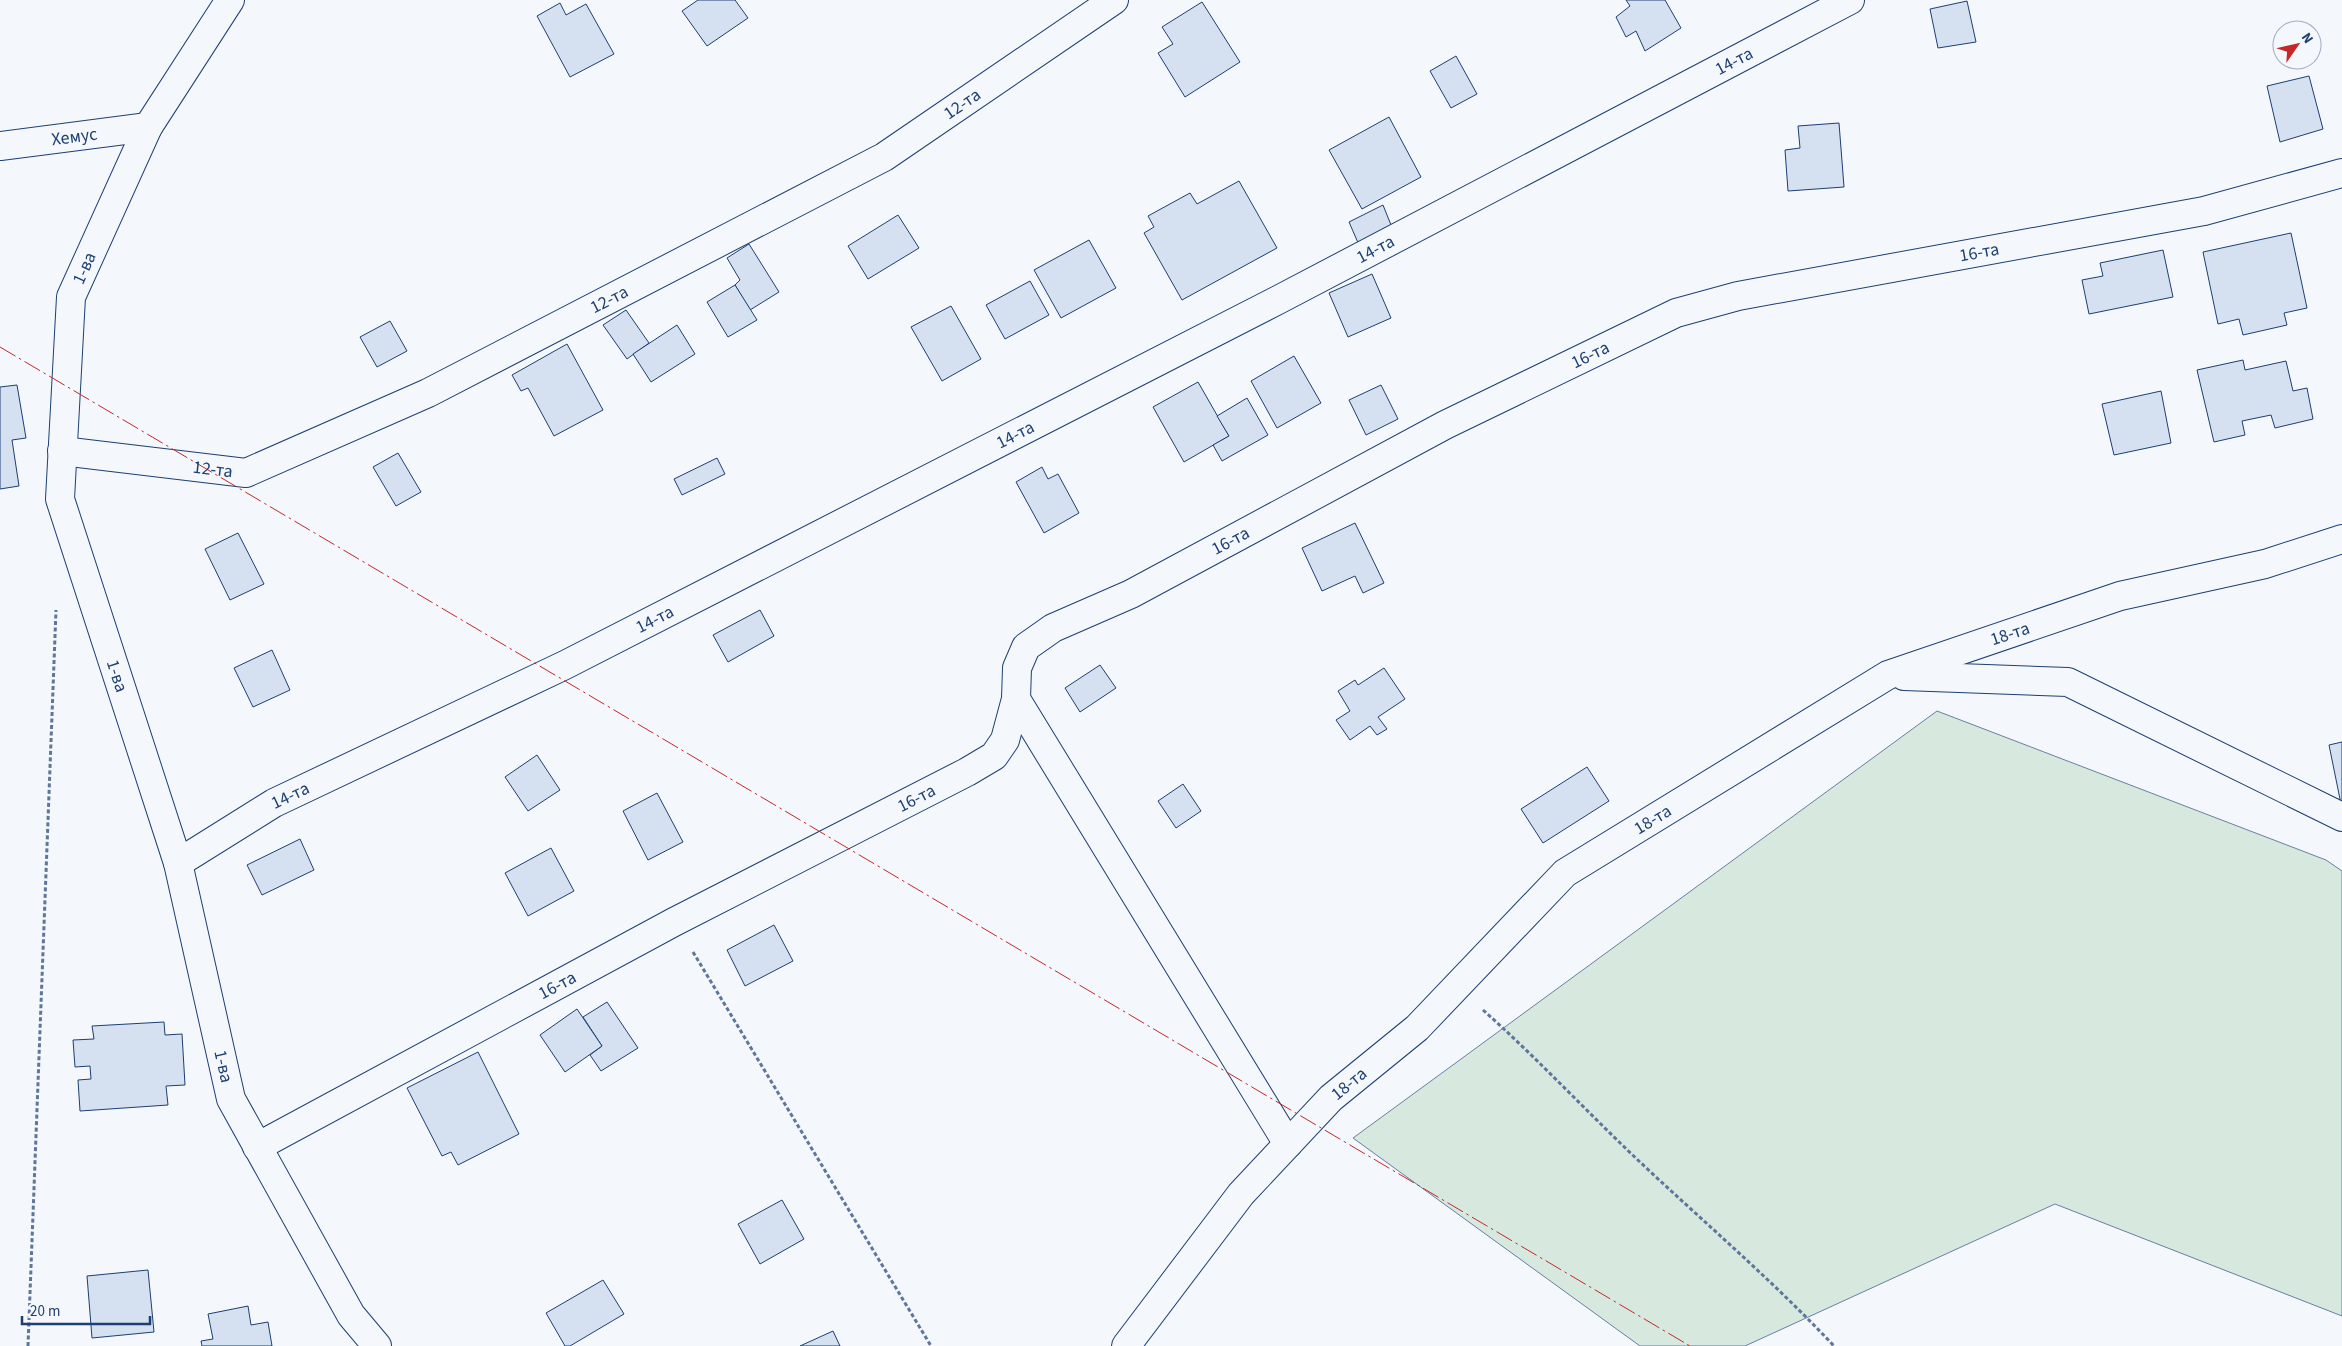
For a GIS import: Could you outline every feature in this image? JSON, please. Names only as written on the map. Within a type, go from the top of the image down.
[{"type":"street","name":"1-ва","points":[[230,0],[148,127],[70,297],[60,499],[178,862],[231,1099],[351,1315],[377,1346]]},
{"type":"street","name":"12-та","points":[[62,451],[246,473],[428,393],[884,157],[1114,0]]},
{"type":"street","name":"14-та","points":[[178,862],[274,803],[565,664],[1270,304],[1850,0]]},
{"type":"street","name":"Хемус","points":[[0,146],[148,127]]},
{"type":"street","name":"16-та","points":[[257,1147],[674,922],[967,772],[994,756],[1005,740],[1016,699],[1017,668],[1026,647],[1053,628],[1131,594],[1445,425],[1676,313],[1738,296],[2204,211],[2342,173]]},
{"type":"street","name":"18-та","points":[[1126,1346],[1241,1194],[1331,1098],[1417,1028],[1564,873],[1888,675],[2120,596],[2266,564],[2342,539]]},
{"type":"street","points":[[1888,675],[2068,682],[2342,818]]},
{"type":"street","points":[[1016,699],[1288,1144]]},
{"type":"path","points":[[28,1346],[56,609]]},
{"type":"path","points":[[674,922],[893,1280],[931,1346]]},
{"type":"path","points":[[1457,986],[1534,1056],[1640,1162],[1791,1300],[1834,1346]]},
{"type":"shaded area","points":[[1937,711],[2326,860],[2342,871],[2342,1316],[2055,1204],[1745,1346],[1640,1346],[1353,1138]]},
{"type":"building","points":[[698,0],[735,0],[748,18],[707,46],[682,11]]},
{"type":"building","points":[[1626,0],[1665,0],[1681,28],[1645,51],[1636,31],[1626,37],[1616,17],[1630,6]]},
{"type":"building","points":[[1967,1],[1976,42],[1938,48],[1930,9]]},
{"type":"building","points":[[1202,2],[1240,62],[1185,97],[1158,53],[1173,44],[1162,27]]},
{"type":"building","points":[[560,3],[566,15],[586,4],[614,54],[570,77],[537,16]]},
{"type":"building","points":[[1456,56],[1477,94],[1451,108],[1430,71]]},
{"type":"building","points":[[2309,76],[2323,129],[2280,142],[2267,86]]},
{"type":"building","points":[[1389,117],[1421,177],[1362,209],[1329,150]]},
{"type":"building","points":[[1839,123],[1844,187],[1788,191],[1785,150],[1800,148],[1798,126]]},
{"type":"building","points":[[1239,181],[1277,248],[1182,300],[1144,233],[1154,227],[1148,216],[1190,193],[1197,204]]},
{"type":"building","points":[[1383,205],[1393,230],[1359,245],[1349,222]]},
{"type":"building","points":[[898,215],[919,248],[868,279],[848,246]]},
{"type":"building","points":[[2291,233],[2307,308],[2284,313],[2287,325],[2243,335],[2239,319],[2218,324],[2203,252]]},
{"type":"building","points":[[1089,240],[1116,288],[1061,318],[1034,270]]},
{"type":"building","points":[[749,244],[779,292],[750,310],[735,285],[740,280],[727,258]]},
{"type":"building","points":[[2163,250],[2173,297],[2089,314],[2082,280],[2103,276],[2100,263]]},
{"type":"building","points":[[1372,274],[1391,318],[1348,337],[1329,293]]},
{"type":"building","points":[[1030,281],[1049,315],[1005,339],[986,305]]},
{"type":"building","points":[[735,285],[757,320],[728,337],[707,302]]},
{"type":"building","points":[[951,306],[981,359],[942,381],[911,327]]},
{"type":"building","points":[[626,310],[649,343],[627,359],[603,325]]},
{"type":"building","points":[[390,321],[407,351],[377,367],[360,337]]},
{"type":"building","points":[[677,325],[695,354],[651,382],[633,354]]},
{"type":"building","points":[[567,344],[603,410],[554,436],[528,388],[521,391],[512,375]]},
{"type":"building","points":[[1294,356],[1321,403],[1277,428],[1251,381]]},
{"type":"building","points":[[2243,360],[2245,370],[2286,361],[2293,391],[2307,388],[2313,419],[2275,428],[2271,415],[2242,421],[2245,435],[2214,442],[2197,370]]},
{"type":"building","points":[[1198,382],[1229,436],[1184,462],[1153,407]]},
{"type":"building","points":[[17,385],[26,438],[12,440],[19,486],[0,489],[0,387]]},
{"type":"building","points":[[1381,385],[1398,419],[1366,435],[1349,400]]},
{"type":"building","points":[[2161,391],[2171,443],[2114,455],[2102,404]]},
{"type":"building","points":[[1247,398],[1268,435],[1222,461],[1213,445],[1229,436],[1217,416]]},
{"type":"building","points":[[398,453],[421,492],[396,506],[373,467]]},
{"type":"building","points":[[717,458],[725,474],[682,495],[674,479]]},
{"type":"building","points":[[1042,467],[1048,479],[1058,474],[1079,513],[1044,533],[1016,482]]},
{"type":"building","points":[[1355,523],[1384,583],[1363,593],[1355,576],[1322,591],[1302,548]]},
{"type":"building","points":[[238,533],[264,584],[230,600],[205,549]]},
{"type":"building","points":[[760,610],[774,636],[728,662],[713,635]]},
{"type":"building","points":[[272,650],[290,690],[253,707],[234,668]]},
{"type":"building","points":[[1100,665],[1116,688],[1080,712],[1065,688]]},
{"type":"building","points":[[1384,668],[1405,699],[1378,717],[1387,729],[1377,735],[1370,726],[1350,740],[1336,720],[1350,711],[1338,691],[1355,680],[1358,685]]},
{"type":"building","points":[[2342,742],[2342,804],[2341,804],[2329,745]]},
{"type":"building","points":[[537,755],[560,790],[528,811],[505,777]]},
{"type":"building","points":[[1587,767],[1609,801],[1543,843],[1521,809]]},
{"type":"building","points":[[1183,784],[1201,811],[1176,828],[1158,801]]},
{"type":"building","points":[[657,793],[683,842],[648,860],[623,811]]},
{"type":"building","points":[[300,839],[314,870],[262,895],[247,865]]},
{"type":"building","points":[[551,848],[574,891],[528,916],[505,873]]},
{"type":"building","points":[[774,925],[793,961],[745,986],[727,950]]},
{"type":"building","points":[[607,1002],[638,1048],[601,1071],[590,1055],[602,1046],[583,1017]]},
{"type":"building","points":[[577,1009],[602,1046],[565,1072],[540,1035]]},
{"type":"building","points":[[164,1022],[165,1035],[182,1034],[185,1085],[166,1086],[168,1105],[80,1111],[78,1080],[91,1079],[90,1066],[75,1067],[73,1040],[94,1039],[92,1026]]},
{"type":"building","points":[[478,1052],[519,1134],[458,1165],[451,1152],[442,1156],[407,1088]]},
{"type":"building","points":[[782,1200],[804,1239],[760,1264],[738,1224]]},
{"type":"building","points":[[148,1270],[154,1332],[92,1338],[87,1276]]},
{"type":"building","points":[[603,1280],[624,1314],[570,1346],[565,1346],[546,1313]]},
{"type":"building","points":[[248,1306],[251,1325],[268,1322],[272,1346],[202,1346],[201,1341],[213,1339],[208,1314]]},
{"type":"building","points":[[833,1331],[840,1346],[800,1346]]},
{"type":"power","points":[[0,347],[1690,1346]]}]
